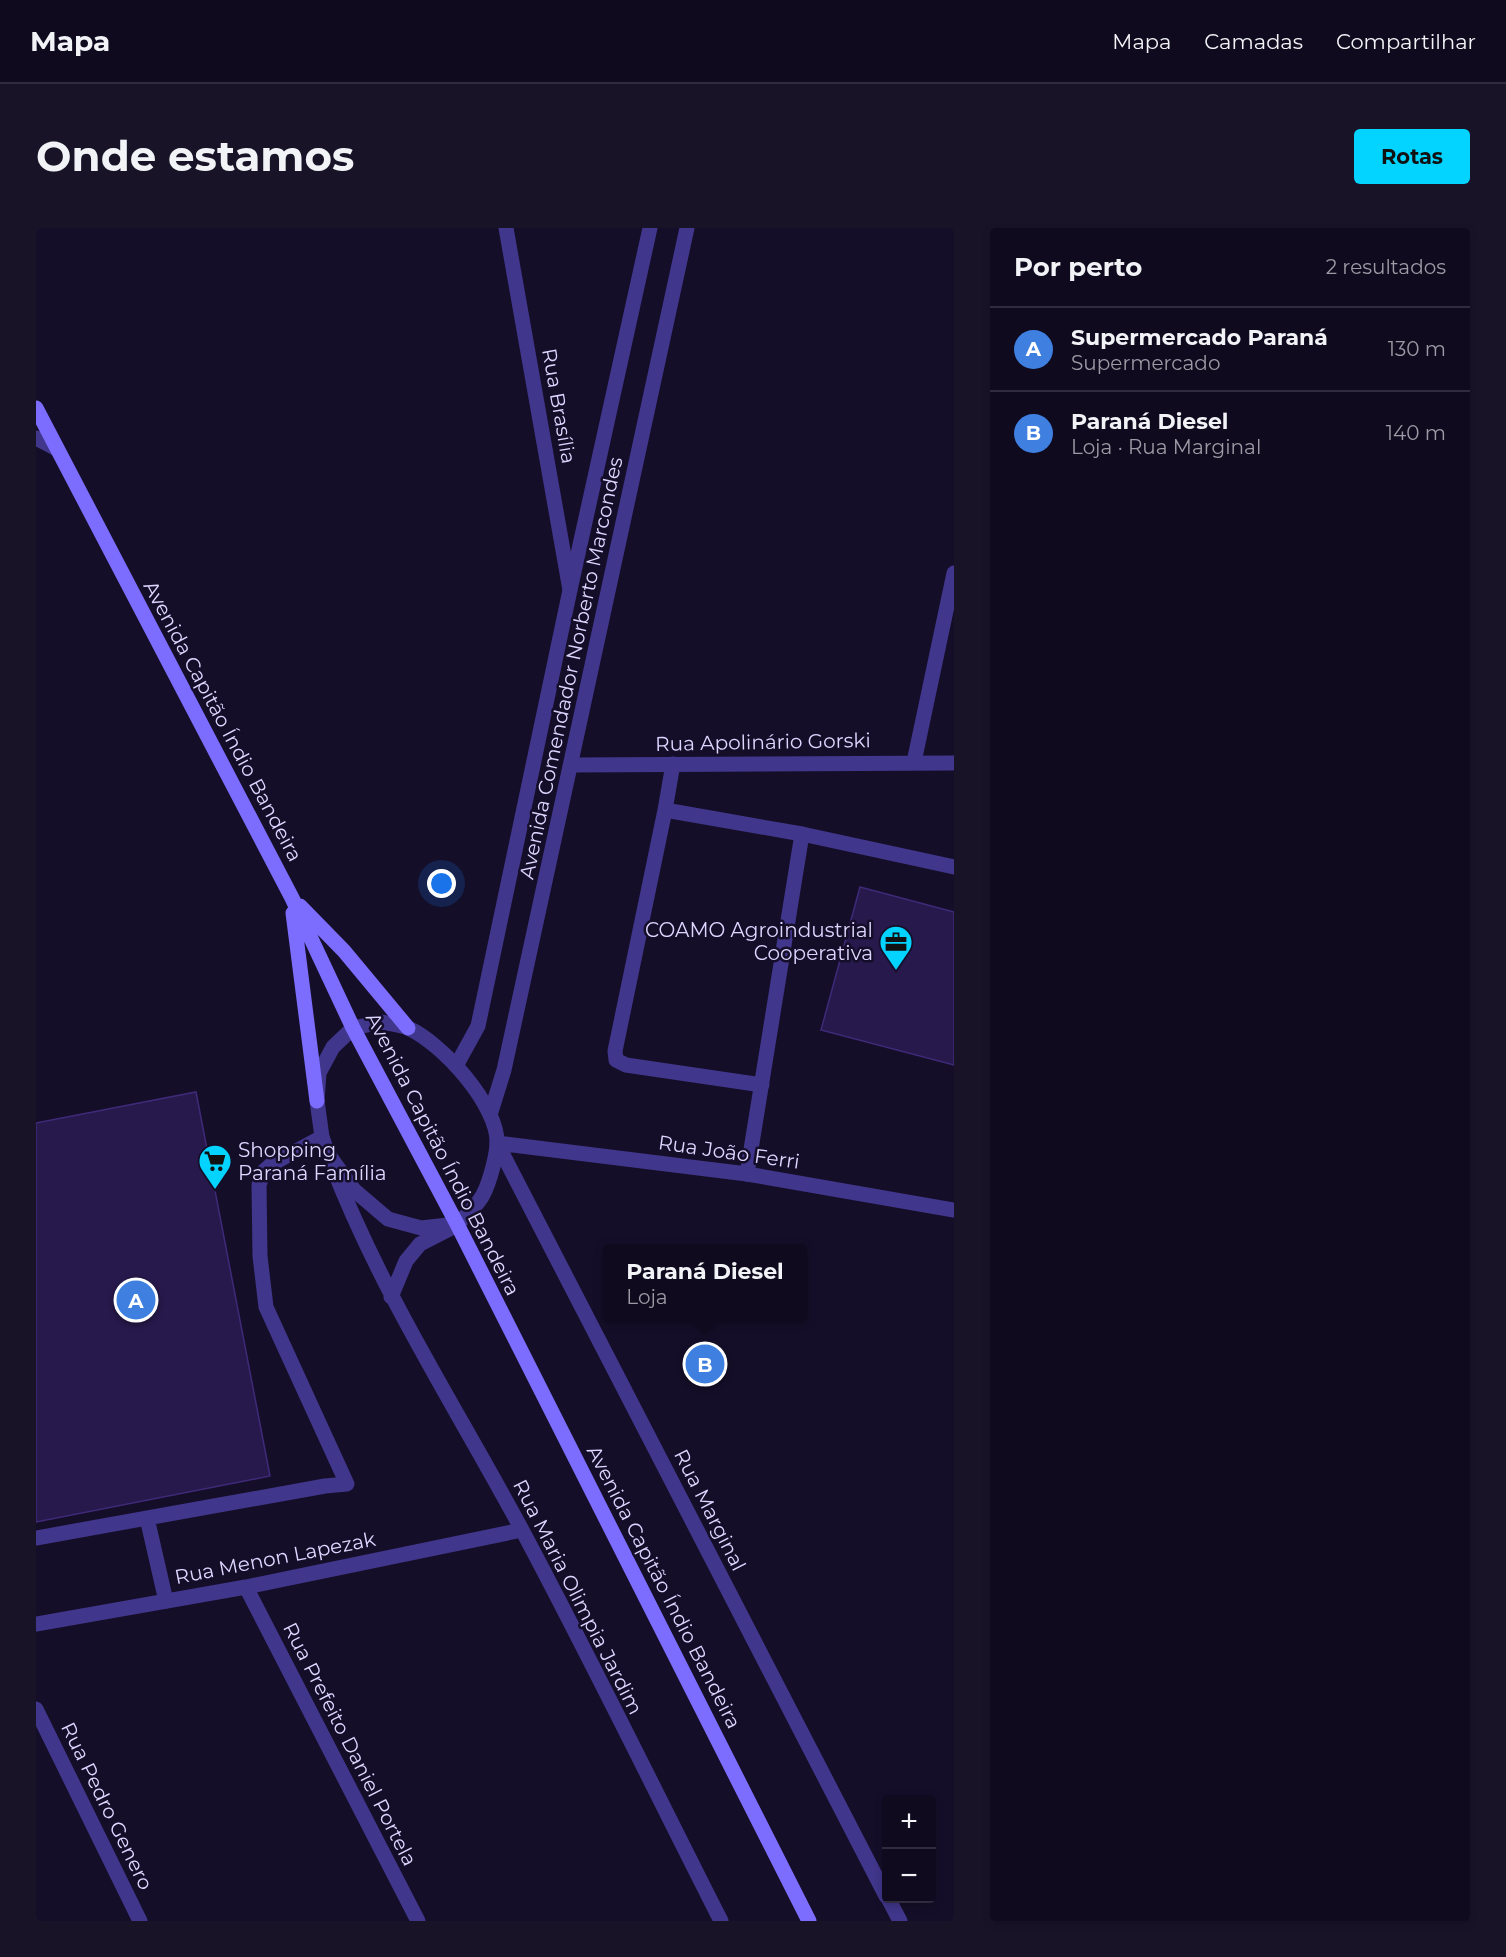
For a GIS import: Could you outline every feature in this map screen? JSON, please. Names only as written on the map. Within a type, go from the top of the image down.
[{"type":"main road","name":"Avenida Capitão Índio Bandeira","points":[[36,408],[291,898],[353,1028],[458,1224],[809,1921]]},
{"type":"main road","points":[[291,898],[344,951],[408,1028]]},
{"type":"main road","points":[[291,898],[317,1101]]},
{"type":"street","name":"Rua Brasília","points":[[506,228],[570,590]]},
{"type":"street","name":"Avenida Comendador Norberto Marcondes","points":[[456,1066],[478,1026],[570,590],[650,228]]},
{"type":"street","name":"Avenida Comendador Norberto Marcondes","points":[[490,1114],[504,1070],[572,765],[687,228]]},
{"type":"street","points":[[36,438],[57,449]]},
{"type":"street","points":[[914,762],[954,573]]},
{"type":"street","name":"Rua Apolinário Gorski","points":[[572,765],[954,763]]},
{"type":"street","points":[[673,764],[615,1050],[616,1060],[626,1065],[762,1085]]},
{"type":"street","points":[[665,810],[802,834],[954,867]]},
{"type":"street","points":[[747,1174],[802,834]]},
{"type":"street","points":[[391,1297],[406,1262],[420,1244],[458,1224],[481,1200],[490,1176],[497,1143],[490,1114],[480,1097],[456,1066],[435,1045],[408,1028],[382,1022],[353,1028],[333,1047],[319,1073],[317,1101],[322,1137],[328,1154],[354,1190],[388,1219],[421,1228],[458,1224]]},
{"type":"street","points":[[36,1538],[346,1484],[267,1307],[260,1256],[259,1185],[264,1171],[272,1164],[322,1137]]},
{"type":"street","name":"Rua João Ferri","points":[[497,1143],[747,1174],[954,1210]]},
{"type":"street","name":"Rua Marginal","points":[[497,1143],[882,1887]]},
{"type":"street","name":"Rua Maria Olimpia Jardim","points":[[328,1154],[364,1242],[391,1297],[522,1530],[721,1921]]},
{"type":"street","points":[[147,1518],[166,1601]]},
{"type":"street","name":"Rua Menon Lapezak","points":[[36,1624],[246,1587],[522,1530]]},
{"type":"street","name":"Rua Prefeito Daniel Portela","points":[[246,1587],[418,1921]]},
{"type":"street","name":"Rua Pedro Genero","points":[[36,1709],[140,1921]]},
{"type":"street","name":"Rua Marginal","points":[[890,1903],[900,1921]]},
{"type":"building","name":"COAMO Agroindustrial Cooperativa","points":[[860,887],[954,912],[954,1065],[821,1030]]},
{"type":"building","points":[[196,1092],[270,1476],[36,1522],[36,1123]]},
{"type":"place","name":"COAMO Agroindustrial Cooperativa","points":[[896,971]]},
{"type":"place","name":"Shopping Paraná Família","points":[[215,1190]]},
{"type":"place","name":"Supermercado Paraná","points":[[136,1300]]},
{"type":"place","name":"Paraná Diesel","points":[[705,1364]]}]
